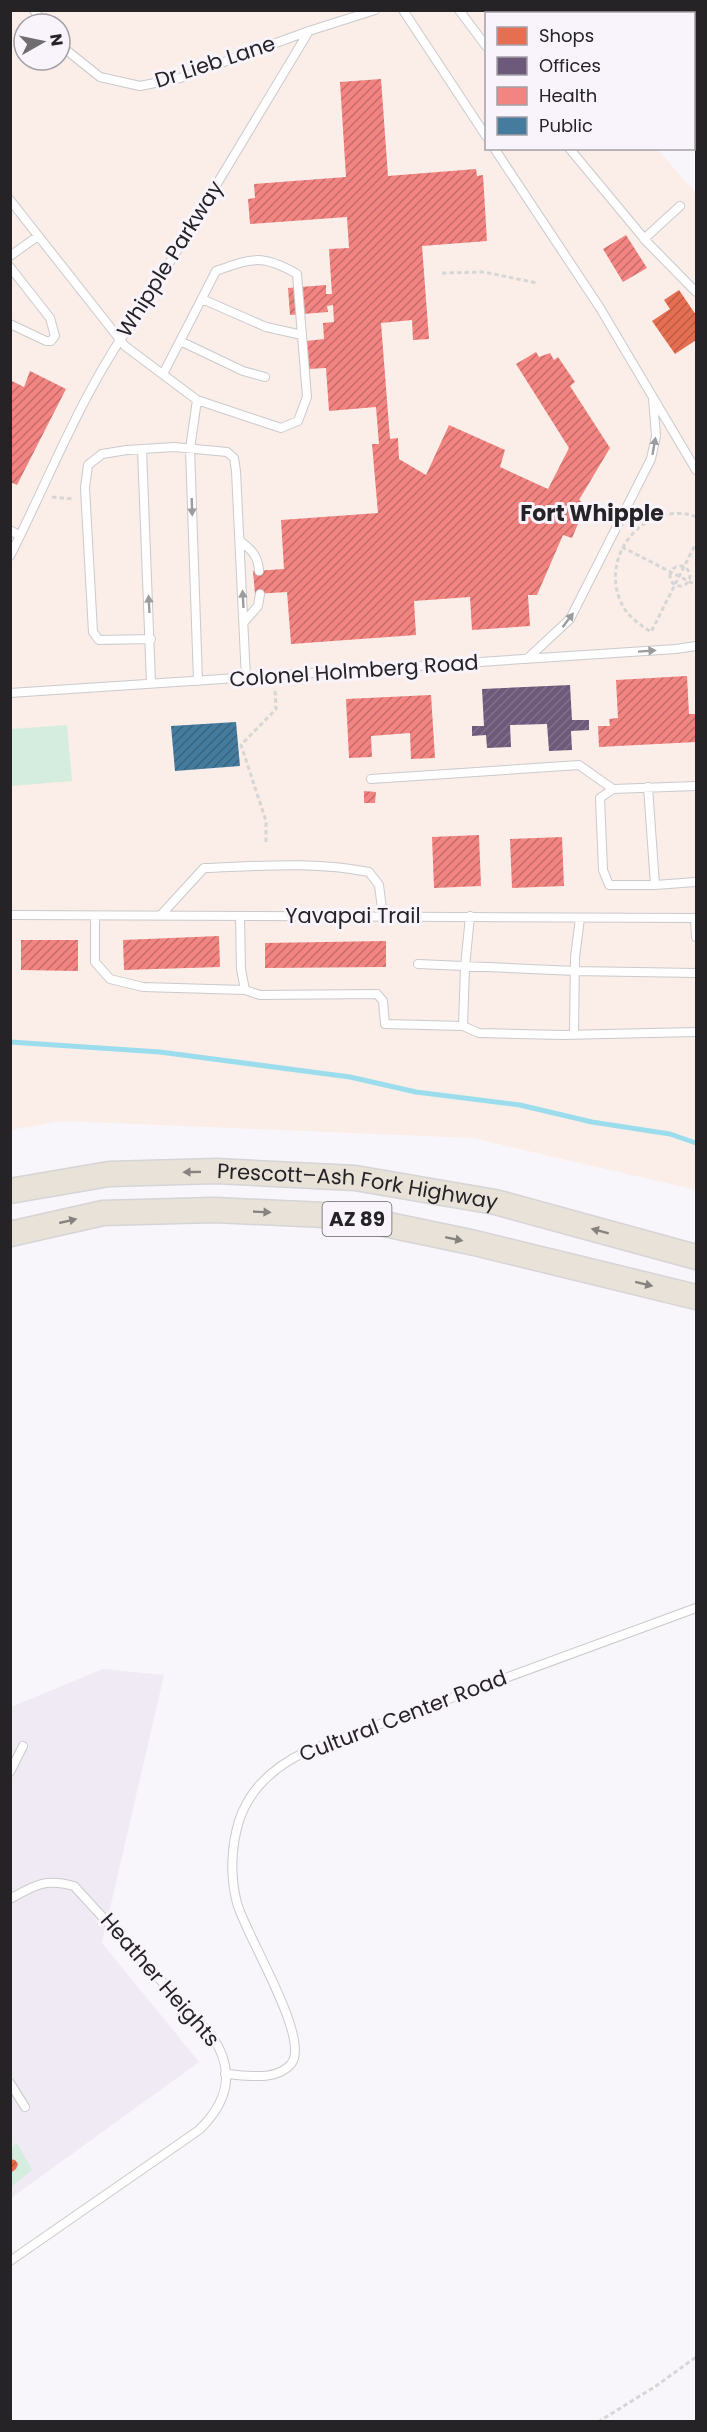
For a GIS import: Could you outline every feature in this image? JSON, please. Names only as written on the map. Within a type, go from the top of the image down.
[{"type":"main road","name":"Prescott–Ash Fork Highway","points":[[10,1191],[109,1174],[216,1171],[355,1178],[495,1202],[696,1257]]},
{"type":"main road","name":"Prescott–Ash Fork Highway","points":[[10,1234],[103,1213],[214,1210],[346,1216],[475,1243],[696,1297]]},
{"type":"lane","points":[[309,31],[375,10]]},
{"type":"lane","points":[[403,10],[485,134]]},
{"type":"lane","points":[[459,10],[485,45]]},
{"type":"lane","name":"Dr Lieb Lane","points":[[72,55],[100,77],[140,86],[180,78],[309,31]]},
{"type":"lane","name":"Whipple Parkway","points":[[10,556],[85,397],[119,339],[141,310],[309,31]]},
{"type":"lane","points":[[495,150],[600,308],[696,470]]},
{"type":"lane","points":[[571,150],[644,239],[696,292]]},
{"type":"lane","points":[[10,200],[119,339],[163,374],[197,400],[281,428],[298,421],[307,397],[297,274],[277,262],[248,259],[216,271],[163,374]]},
{"type":"lane","points":[[644,239],[680,206]]},
{"type":"lane","points":[[10,256],[38,236]]},
{"type":"lane","points":[[10,267],[50,318],[55,336],[51,341],[46,341],[10,324]]},
{"type":"lane","points":[[202,299],[266,327],[302,335]]},
{"type":"lane","points":[[180,341],[243,371],[265,377]]},
{"type":"lane","points":[[526,660],[570,620],[651,459],[656,436],[652,397]]},
{"type":"lane","points":[[197,400],[189,449],[198,681]]},
{"type":"lane","points":[[142,449],[152,683]]},
{"type":"lane","points":[[151,639],[99,640],[93,632],[85,488],[88,465],[102,454],[142,449],[227,452],[234,458],[246,679]]},
{"type":"lane","points":[[10,531],[20,536]]},
{"type":"lane","points":[[240,541],[258,560],[259,571]]},
{"type":"lane","points":[[244,622],[258,606],[260,594]]},
{"type":"lane","name":"Colonel Holmberg Road","points":[[10,693],[526,660],[696,646]]},
{"type":"lane","points":[[371,779],[579,765],[613,789]]},
{"type":"lane","points":[[696,786],[613,789],[600,798],[603,870],[609,885],[696,882]]},
{"type":"lane","points":[[648,787],[656,885]]},
{"type":"lane","points":[[160,916],[204,868],[275,865],[345,867],[369,872],[379,885],[383,917]]},
{"type":"lane","name":"Yavapai Trail","points":[[10,915],[696,918]]},
{"type":"lane","points":[[240,915],[245,990]]},
{"type":"lane","points":[[464,1026],[465,967],[470,916]]},
{"type":"lane","points":[[95,917],[95,962],[110,979],[143,987],[245,990],[260,995],[377,994],[383,1001],[385,1024],[464,1026],[479,1033],[696,1032]]},
{"type":"lane","points":[[574,1034],[575,971],[580,918]]},
{"type":"lane","points":[[696,918],[696,937]]},
{"type":"lane","points":[[418,964],[575,971],[696,973]]},
{"type":"lane","name":"Cultural Center Road","points":[[225,2074],[263,2076],[276,2074],[291,2064],[295,2054],[291,2023],[243,1920],[237,1903],[233,1878],[233,1848],[242,1813],[249,1797],[273,1771],[307,1751],[696,1608]]},
{"type":"lane","points":[[10,1772],[23,1746]]},
{"type":"lane","name":"Heather Heights","points":[[10,1899],[40,1883],[58,1882],[74,1886],[212,2036],[222,2051],[226,2085],[222,2100],[212,2118],[199,2130],[10,2261]]},
{"type":"lane","points":[[10,2083],[26,2107]]},
{"type":"path","points":[[442,273],[484,273],[518,277],[537,283]]},
{"type":"path","points":[[52,497],[74,499]]},
{"type":"path","points":[[696,517],[676,513],[644,522],[622,547],[615,579],[618,595],[626,610],[637,623],[651,632],[696,543]]},
{"type":"path","points":[[622,547],[696,585]]},
{"type":"path","points":[[678,565],[684,567],[690,574],[688,581],[684,585],[675,585],[669,578],[670,571],[678,565]]},
{"type":"path","points":[[266,842],[266,821],[241,745],[276,709],[275,690]]},
{"type":"path","points":[[598,2421],[656,2386],[696,2357]]},
{"type":"shaded area","points":[[11,11],[522,11],[524,12],[485,12],[485,150],[658,150],[696,193],[696,1190],[473,1138],[61,1121],[11,1130]]},
{"type":"shaded area","points":[[103,1669],[164,1675],[102,1943],[199,2062],[11,2198],[11,1707]]},
{"type":"green space","points":[[67,725],[72,781],[11,786],[11,729]]},
{"type":"green space","points":[[17,2143],[32,2170],[11,2187],[11,2147]]},
{"type":"building: Shops","points":[[679,290],[696,315],[696,340],[675,354],[652,321],[670,309],[664,300]]},
{"type":"building: Shops","points":[[10,2159],[15,2160],[18,2164],[12,2172]]},
{"type":"building: Offices","points":[[570,685],[572,720],[589,720],[589,730],[571,731],[572,750],[549,751],[547,724],[510,725],[511,747],[487,748],[486,735],[472,736],[472,726],[484,726],[482,689]]},
{"type":"building: Health","points":[[381,79],[388,176],[476,169],[477,176],[483,175],[487,241],[422,246],[429,339],[413,340],[412,320],[381,323],[390,439],[398,438],[399,459],[426,475],[449,425],[505,450],[500,467],[548,489],[569,448],[516,364],[536,352],[539,357],[550,353],[554,360],[558,357],[575,382],[570,386],[610,448],[579,500],[586,505],[572,538],[563,535],[537,595],[528,595],[530,626],[472,630],[470,597],[414,601],[416,635],[291,644],[287,592],[255,594],[253,571],[284,569],[281,520],[378,513],[372,444],[379,444],[376,407],[329,411],[326,368],[308,369],[306,341],[324,339],[323,323],[334,322],[333,305],[327,306],[328,312],[290,315],[288,288],[326,285],[326,294],[332,294],[329,249],[349,248],[347,217],[250,224],[248,199],[255,198],[254,184],[346,177],[340,82]]},
{"type":"building: Health","points":[[626,235],[647,268],[623,282],[603,249]]},
{"type":"building: Health","points":[[30,371],[66,389],[17,485],[10,482],[10,380],[24,387]]},
{"type":"building: Health","points":[[687,676],[689,714],[696,714],[696,742],[599,747],[598,726],[610,726],[609,719],[618,718],[616,680]]},
{"type":"building: Health","points":[[431,695],[435,758],[411,759],[410,733],[371,736],[372,757],[349,758],[346,699]]},
{"type":"building: Health","points":[[364,791],[376,792],[375,803],[364,803]]},
{"type":"building: Health","points":[[479,835],[481,886],[434,888],[432,837]]},
{"type":"building: Health","points":[[562,837],[564,886],[512,888],[510,839]]},
{"type":"building: Health","points":[[219,936],[220,967],[124,970],[123,940]]},
{"type":"building: Health","points":[[21,940],[78,940],[78,971],[21,970]]},
{"type":"building: Health","points":[[386,941],[386,967],[265,968],[265,943]]},
{"type":"building: Public","points":[[236,722],[240,766],[175,771],[171,726]]},
{"type":"waterway","points":[[10,1042],[160,1052],[350,1077],[416,1092],[520,1105],[592,1122],[670,1134],[696,1143]]},
{"type":"district","name":"Fort Whipple","points":[[592,513]]}]
